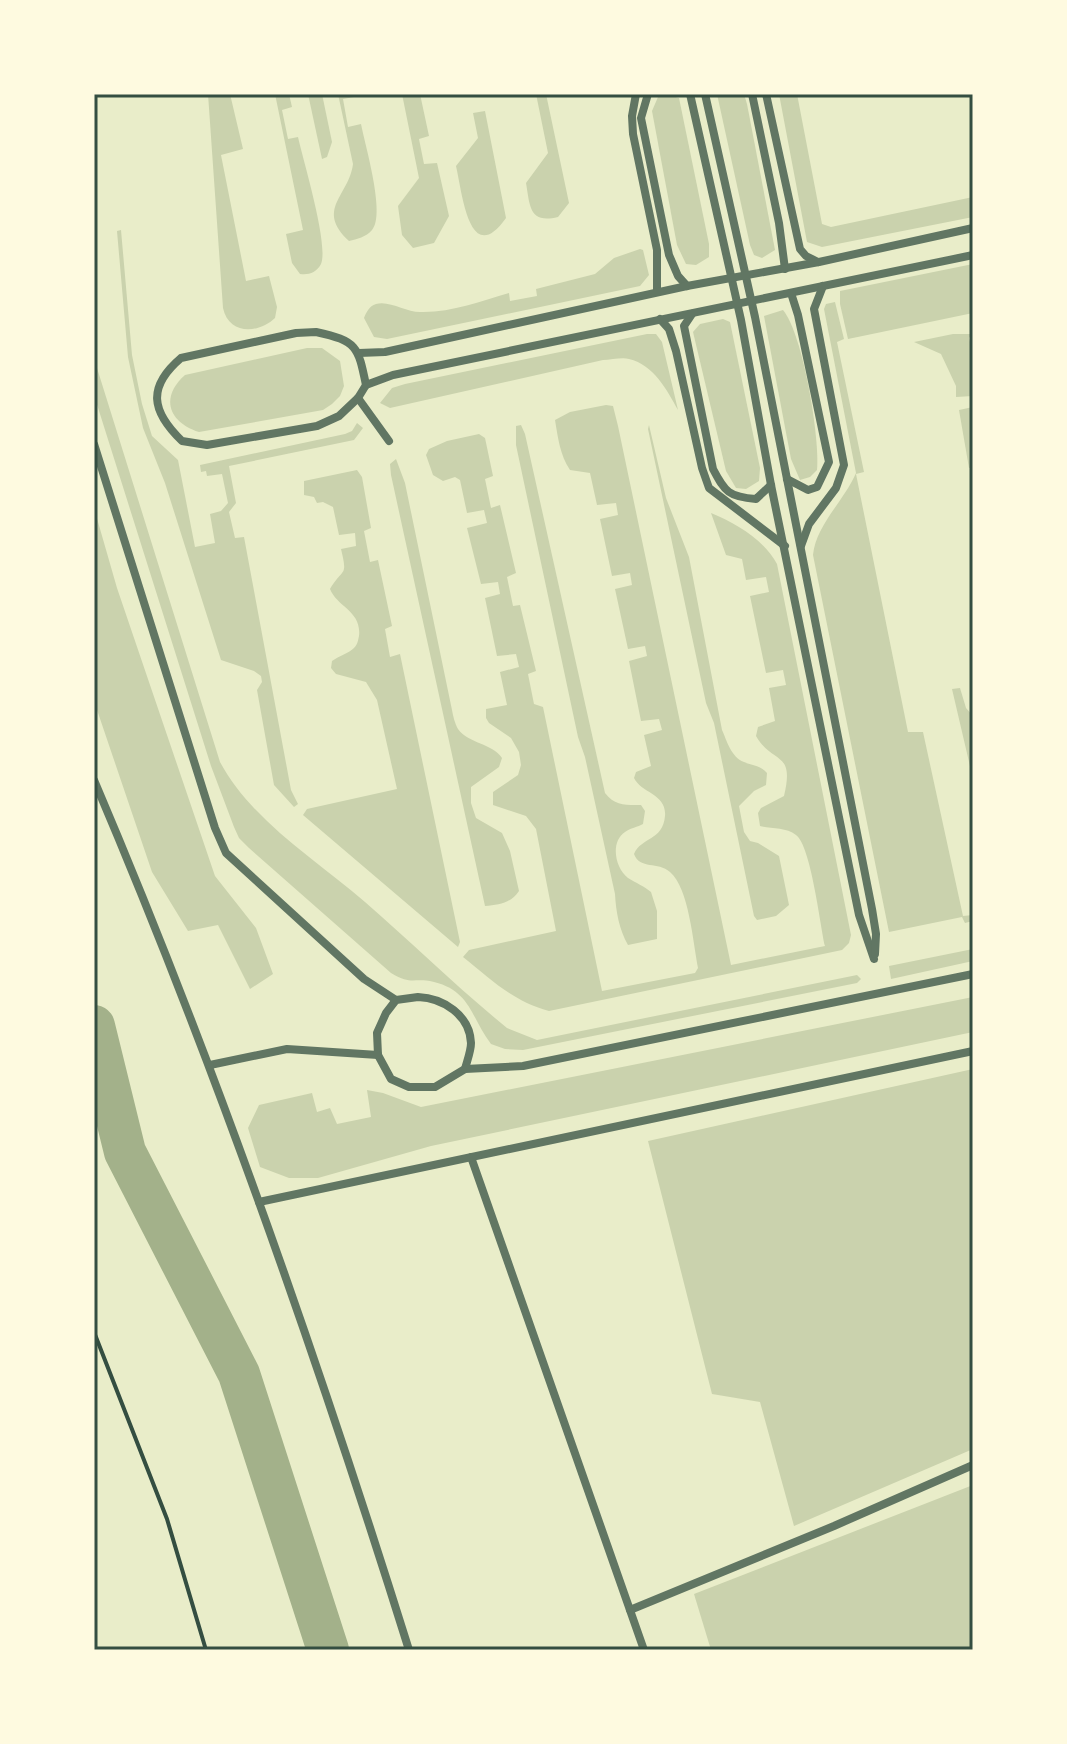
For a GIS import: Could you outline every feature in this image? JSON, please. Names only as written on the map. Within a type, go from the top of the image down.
[{"type":"street","points":[[636,94],[633,134],[657,250],[657,292]]},
{"type":"street","points":[[648,94],[641,118],[672,266],[687,286]]},
{"type":"street","points":[[690,94],[741,320],[771,485],[859,915],[874,959],[876,934],[872,909],[755,317],[705,94]]},
{"type":"street","points":[[752,94],[785,269]]},
{"type":"street","points":[[766,94],[800,249],[819,262]]},
{"type":"street","points":[[359,353],[385,352],[657,292],[785,269],[973,228]]},
{"type":"street","points":[[366,385],[359,353],[348,342],[316,332],[296,333],[181,358],[158,383],[156,403],[162,419],[182,441],[207,445],[317,426],[339,416],[358,398],[366,385],[393,375],[973,255]]},
{"type":"street","points":[[800,547],[809,524],[836,488],[844,465],[814,309],[823,286]]},
{"type":"street","points":[[787,479],[800,488],[808,490],[817,487],[829,462],[791,293]]},
{"type":"street","points":[[694,312],[684,326],[713,469],[723,489],[738,498],[756,499],[771,485]]},
{"type":"street","points":[[660,319],[669,329],[676,351],[709,488],[785,546]]},
{"type":"street","points":[[358,398],[389,441]]},
{"type":"street","points":[[94,444],[215,828],[226,853],[364,979],[396,1000],[435,998],[453,1008],[466,1028],[471,1043],[465,1069]]},
{"type":"street","points":[[94,780],[210,1065],[362,1500],[409,1650]]},
{"type":"street","points":[[396,1000],[377,1033],[378,1055],[391,1079],[409,1087],[435,1087],[465,1069],[523,1066],[973,974]]},
{"type":"street","points":[[210,1065],[287,1049],[378,1055]]},
{"type":"street","points":[[259,1202],[973,1051]]},
{"type":"street","points":[[471,1157],[644,1650]]},
{"type":"street","points":[[630,1610],[973,1465]]},
{"type":"path","points":[[94,1332],[167,1519],[206,1650]]},
{"type":"green space","points":[[208,94],[230,94],[243,149],[221,155],[246,281],[269,276],[277,307],[275,318],[253,329],[231,323],[223,308]]},
{"type":"green space","points":[[275,94],[289,94],[292,107],[282,110],[288,139],[298,137],[319,222],[323,254],[317,270],[309,274],[300,274],[292,263],[286,234],[303,230]]},
{"type":"green space","points":[[308,94],[322,94],[332,142],[327,157],[322,159]]},
{"type":"green space","points":[[338,94],[353,94],[354,97],[343,99],[348,127],[361,124],[376,195],[376,222],[372,230],[349,241],[339,230],[334,211],[353,164]]},
{"type":"green space","points":[[402,94],[420,94],[429,136],[419,139],[424,164],[437,163],[449,216],[434,243],[413,248],[402,235],[398,206],[419,178]]},
{"type":"green space","points":[[536,94],[546,94],[569,203],[558,217],[541,218],[536,215],[526,183],[548,153]]},
{"type":"green space","points":[[665,94],[679,98],[709,244],[709,257],[696,265],[686,264],[677,245],[652,111],[658,97]]},
{"type":"green space","points":[[717,94],[744,94],[747,104],[775,250],[762,258],[754,255],[750,245]]},
{"type":"green space","points":[[779,94],[797,94],[822,224],[831,227],[973,197],[973,217],[822,247],[807,242]]},
{"type":"green space","points":[[485,111],[506,218],[493,232],[483,235],[469,221],[456,166],[478,138],[473,113]]},
{"type":"green space","points":[[121,230],[132,355],[142,404],[152,436],[178,460],[195,547],[215,543],[210,514],[221,511],[228,503],[222,474],[207,476],[206,471],[201,472],[200,465],[345,434],[352,431],[357,423],[363,428],[354,440],[229,466],[236,503],[229,512],[235,538],[244,537],[291,790],[298,804],[294,807],[274,785],[257,690],[262,682],[261,676],[221,660],[165,483],[143,428],[128,357],[117,231]]},
{"type":"green space","points":[[643,250],[649,275],[640,286],[387,339],[374,337],[364,318],[371,306],[381,303],[431,312],[509,293],[510,301],[537,296],[536,289],[595,274],[614,258]]},
{"type":"green space","points":[[973,264],[973,313],[848,339],[840,291]]},
{"type":"green space","points":[[835,302],[844,339],[837,342],[864,472],[856,474],[908,732],[923,732],[963,916],[973,915],[973,921],[965,923],[962,917],[889,932],[813,555],[819,533],[856,473],[824,309],[826,304]]},
{"type":"green space","points":[[783,310],[803,363],[816,435],[817,470],[810,477],[800,480],[791,459],[764,316]]},
{"type":"green space","points":[[723,319],[730,322],[760,468],[759,481],[746,489],[736,488],[726,471],[693,332],[700,324]]},
{"type":"green space","points":[[656,334],[662,342],[678,410],[653,372],[638,362],[623,358],[390,408],[380,403],[392,388],[405,384]]},
{"type":"green space","points":[[953,334],[972,334],[969,338],[973,354],[973,396],[956,397],[956,386],[941,354],[914,342]]},
{"type":"green space","points":[[307,348],[322,348],[340,361],[344,386],[340,396],[323,410],[199,432],[188,428],[174,415],[170,400],[172,392],[185,375]]},
{"type":"green space","points":[[94,367],[97,368],[220,762],[233,783],[286,838],[365,902],[507,1028],[537,1040],[857,975],[861,979],[857,983],[523,1050],[491,1044],[463,999],[446,986],[404,979],[391,973],[239,838],[211,766],[94,395]]},
{"type":"green space","points":[[613,406],[618,426],[731,965],[825,946],[810,869],[801,842],[788,831],[760,826],[758,813],[761,808],[784,796],[787,781],[784,764],[756,736],[758,727],[775,721],[769,688],[786,685],[783,670],[766,673],[750,596],[769,592],[766,577],[746,580],[742,559],[726,555],[711,513],[748,533],[765,547],[777,564],[851,935],[849,943],[842,950],[549,1011],[513,996],[463,957],[469,950],[556,931],[536,829],[526,816],[493,805],[493,792],[518,775],[521,765],[519,752],[511,738],[489,723],[486,709],[507,705],[500,672],[519,667],[516,654],[497,656],[485,598],[500,594],[498,582],[481,584],[467,528],[487,523],[484,510],[467,513],[460,480],[455,477],[443,481],[433,475],[426,455],[429,449],[447,441],[479,434],[485,438],[493,476],[485,479],[491,508],[500,505],[516,573],[507,577],[513,606],[520,605],[536,671],[528,674],[534,704],[543,707],[602,991],[695,973],[698,968],[682,890],[670,872],[640,862],[634,854],[656,835],[665,816],[665,809],[658,798],[634,778],[636,772],[651,766],[644,735],[662,730],[659,719],[641,721],[629,661],[647,656],[645,646],[628,649],[615,589],[632,585],[630,573],[612,576],[600,519],[618,515],[616,503],[597,505],[590,473],[570,470],[558,440],[555,420],[570,412]]},
{"type":"green space","points":[[973,407],[973,467],[969,468],[959,410]]},
{"type":"green space","points":[[521,425],[605,793],[617,803],[641,805],[645,811],[643,824],[620,836],[616,855],[624,874],[651,892],[657,911],[657,939],[628,945],[618,920],[615,894],[516,445],[516,426]]},
{"type":"green space","points":[[649,425],[666,498],[689,557],[722,730],[736,756],[767,773],[766,785],[754,791],[739,806],[744,832],[750,841],[779,856],[789,905],[776,916],[757,920],[754,916]]},
{"type":"green space","points":[[396,459],[405,483],[455,722],[468,738],[492,749],[502,758],[499,767],[471,787],[471,803],[476,818],[502,833],[510,851],[519,891],[500,904],[485,906],[391,475],[390,464]]},
{"type":"green space","points":[[357,470],[362,477],[371,528],[364,531],[370,562],[378,560],[392,626],[385,629],[390,657],[400,654],[460,942],[458,947],[303,815],[307,809],[397,789],[377,700],[366,682],[336,674],[331,668],[332,661],[358,642],[357,621],[330,589],[344,569],[341,549],[356,546],[355,533],[339,535],[333,507],[323,502],[317,503],[314,497],[304,495],[304,481]]},
{"type":"green space","points":[[94,508],[117,588],[215,876],[256,928],[273,974],[250,989],[218,925],[188,931],[152,872],[94,701]]},
{"type":"green space","points":[[960,688],[966,708],[973,716],[973,779],[952,689]]},
{"type":"green space","points":[[973,949],[973,961],[891,979],[889,966]]},
{"type":"green space","points":[[973,997],[973,1032],[431,1146],[318,1178],[289,1178],[260,1167],[248,1128],[259,1105],[312,1093],[317,1112],[330,1108],[337,1124],[371,1117],[367,1090],[421,1107]]},
{"type":"green space","points":[[973,1069],[973,1449],[794,1526],[760,1402],[712,1394],[648,1141]]},
{"type":"green space","points":[[973,1485],[973,1650],[711,1650],[694,1594]]},
{"type":"waterway","points":[[94,1026],[125,1152],[239,1374],[328,1650]]}]
